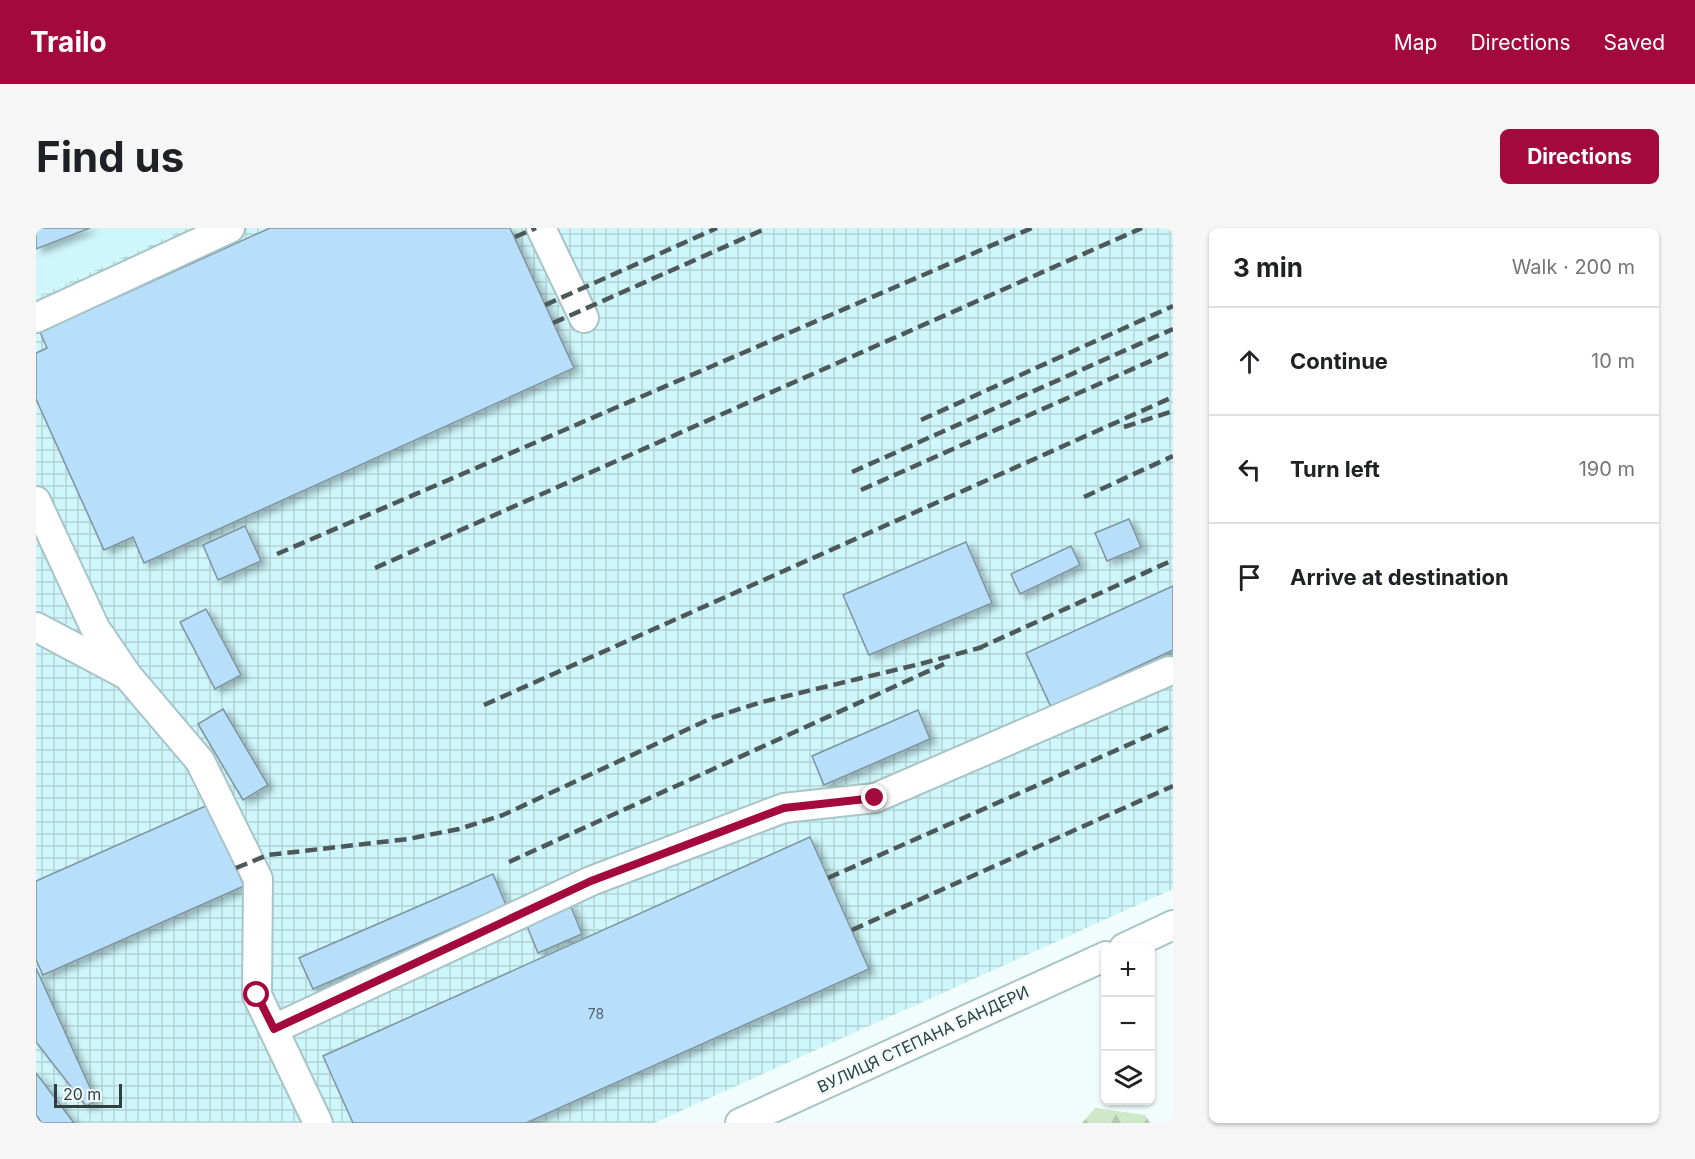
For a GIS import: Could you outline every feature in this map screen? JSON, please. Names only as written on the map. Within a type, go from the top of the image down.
[{"type":"street","points":[[36,318],[230,228]]},
{"type":"street","points":[[541,228],[584,318]]},
{"type":"street","points":[[36,501],[95,628],[127,675],[200,761],[258,879],[257,995],[318,1123]]},
{"type":"street","points":[[36,627],[127,675]]},
{"type":"street","points":[[274,1029],[591,881],[784,808],[875,798],[1169,671]]},
{"type":"street","points":[[1135,943],[1173,925]]},
{"type":"street","name":"ВУЛИЦЯ СТЕПАНА БАНДЕРИ","points":[[740,1123],[1101,958]]},
{"type":"shaded area","points":[[36,228],[187,228],[36,297]]},
{"type":"shaded area","points":[[187,228],[1173,228],[1173,889],[654,1123],[42,1123],[36,1115],[36,297]]},
{"type":"green space","points":[[1095,1108],[1145,1115],[1150,1123],[1082,1123]]},
{"type":"building","points":[[36,228],[90,228],[36,249]]},
{"type":"building","points":[[270,228],[510,228],[574,368],[144,563],[133,537],[104,550],[36,399],[36,353],[47,348],[40,332]]},
{"type":"building","points":[[1129,519],[1141,547],[1107,561],[1095,533]]},
{"type":"building","points":[[245,526],[261,561],[218,580],[203,545]]},
{"type":"building","points":[[966,542],[992,603],[869,655],[843,595]]},
{"type":"building","points":[[1071,546],[1080,565],[1020,594],[1011,574]]},
{"type":"building","points":[[1173,586],[1173,650],[1051,707],[1026,653]]},
{"type":"building","points":[[206,609],[241,675],[215,689],[180,622]]},
{"type":"building","points":[[223,709],[268,785],[243,800],[198,724]]},
{"type":"building","points":[[918,710],[930,739],[824,785],[812,756]]},
{"type":"building","points":[[208,805],[244,886],[43,975],[36,960],[36,881]]},
{"type":"building","points":[[810,837],[869,969],[526,1123],[353,1123],[323,1056]]},
{"type":"building","points":[[493,874],[506,905],[313,989],[299,958]]},
{"type":"building","points":[[569,902],[582,934],[538,953],[525,921]]},
{"type":"building","points":[[36,968],[96,1101],[86,1106],[36,1042]]},
{"type":"building","points":[[36,1073],[74,1123],[42,1123],[36,1115]]},
{"type":"railway","points":[[515,237],[536,228]]},
{"type":"railway","points":[[545,305],[717,228]]},
{"type":"railway","points":[[553,323],[767,228]]},
{"type":"railway","points":[[277,554],[1032,228]]},
{"type":"railway","points":[[375,568],[1142,228]]},
{"type":"railway","points":[[921,420],[1173,306]]},
{"type":"railway","points":[[852,472],[1173,329]]},
{"type":"railway","points":[[861,490],[1173,351]]},
{"type":"railway","points":[[484,705],[1173,397]]},
{"type":"railway","points":[[1124,427],[1173,411]]},
{"type":"railway","points":[[1084,497],[1173,456]]},
{"type":"railway","points":[[977,649],[1173,560]]},
{"type":"railway","points":[[236,868],[268,855],[408,839],[459,829],[503,815],[714,717],[762,702],[983,647]]},
{"type":"railway","points":[[509,862],[944,664]]},
{"type":"railway","points":[[828,878],[1173,725]]},
{"type":"railway","points":[[852,930],[1173,786]]},
{"type":"route","points":[[257,995],[274,1029],[591,881],[784,808],[875,798]]}]
